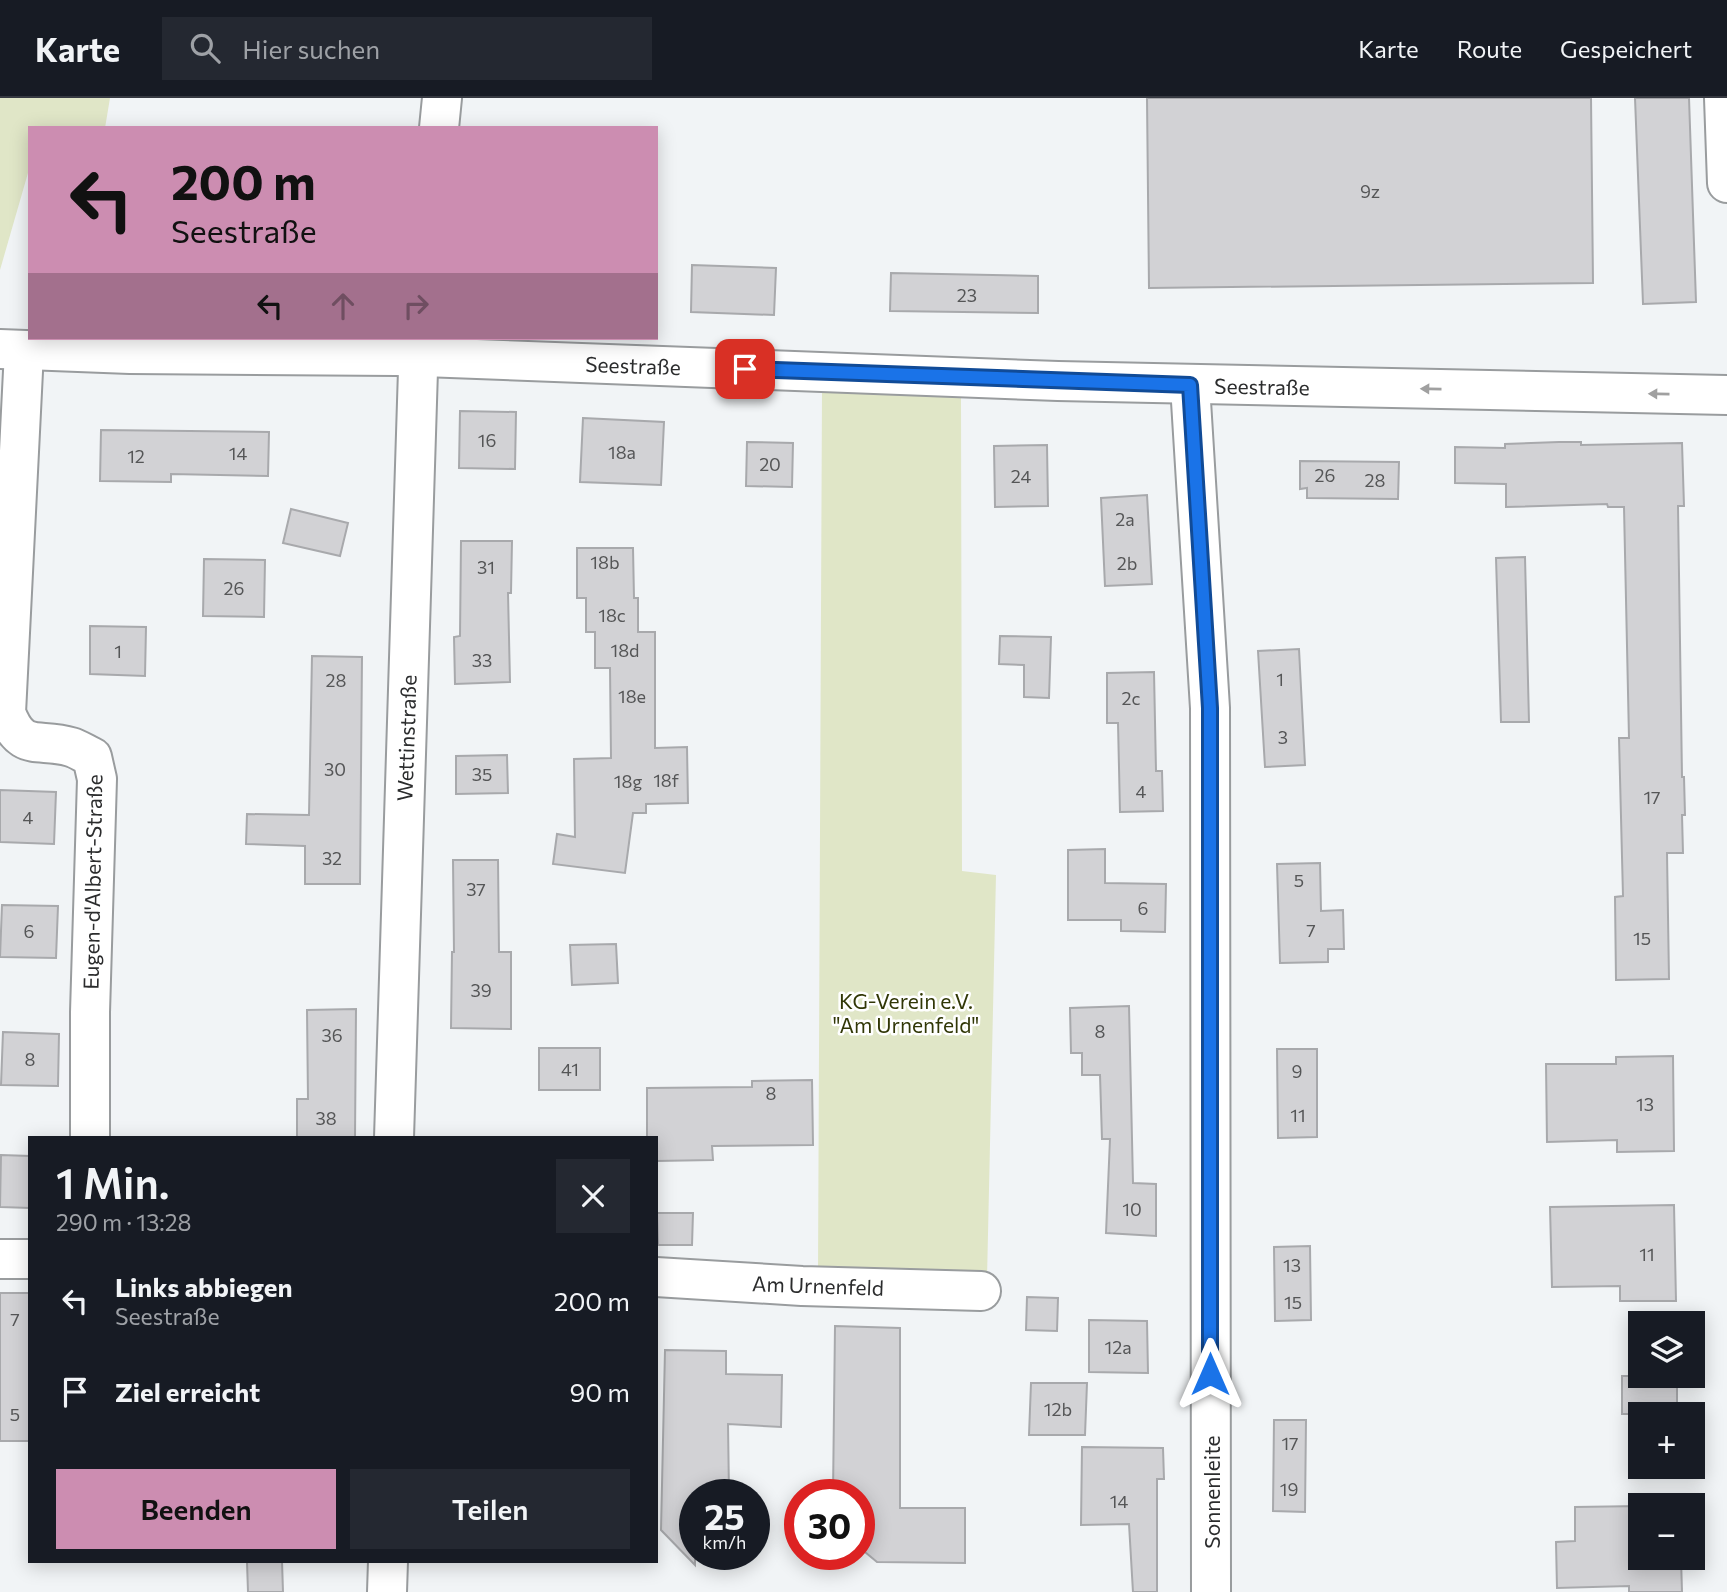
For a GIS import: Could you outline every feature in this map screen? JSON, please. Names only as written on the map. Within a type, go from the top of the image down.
[{"type":"street","points":[[439,126],[442,98]]},
{"type":"street","points":[[1724,98],[1727,183]]},
{"type":"street","name":"Seestraße","points":[[12,350],[130,354],[418,347],[1190,385],[1727,395]]},
{"type":"street","name":"Wettinstraße","points":[[394,1136],[418,347]]},
{"type":"street","name":"Eugen-d'Albert-Straße","points":[[12,350],[6,713],[13,732],[29,741],[71,747],[92,757],[97,779],[90,1012],[90,1136]]},
{"type":"street","name":"Sonnenleite","points":[[1190,385],[1210,708],[1211,1592]]},
{"type":"street","points":[[0,1259],[28,1259]]},
{"type":"street","name":"Am Urnenfeld","points":[[658,1277],[802,1286],[981,1291]]},
{"type":"street","points":[[387,1592],[388,1563]]},
{"type":"green space","points":[[0,98],[110,98],[105,126],[28,126],[28,173],[0,270]]},
{"type":"green space","name":"KG-Verein e.V. \"Am Urnenfeld\"","points":[[822,390],[961,397],[962,871],[996,875],[987,1279],[818,1272]]},
{"type":"building","points":[[1147,98],[1591,98],[1593,283],[1149,288]]},
{"type":"building","points":[[1635,98],[1689,98],[1696,302],[1643,304]]},
{"type":"building","points":[[692,265],[776,268],[774,315],[691,312]]},
{"type":"building","points":[[891,273],[1038,276],[1038,313],[890,311]]},
{"type":"building","points":[[460,411],[516,412],[515,469],[459,468]]},
{"type":"building","points":[[583,418],[664,422],[661,485],[580,482]]},
{"type":"building","points":[[101,430],[269,432],[268,476],[171,474],[171,482],[100,481]]},
{"type":"building","points":[[747,442],[793,443],[792,487],[746,486]]},
{"type":"building","points":[[1581,442],[1581,445],[1682,443],[1684,506],[1678,506],[1682,777],[1685,815],[1682,815],[1683,853],[1667,853],[1669,979],[1616,980],[1615,897],[1623,896],[1619,738],[1629,738],[1624,507],[1608,507],[1607,504],[1506,507],[1506,484],[1455,483],[1455,447],[1505,448],[1505,444]]},
{"type":"building","points":[[1047,445],[1048,506],[995,507],[994,446]]},
{"type":"building","points":[[1300,461],[1399,462],[1398,499],[1307,498],[1307,488],[1300,489]]},
{"type":"building","points":[[1147,495],[1152,584],[1105,586],[1101,498]]},
{"type":"building","points":[[291,509],[348,523],[340,556],[283,543]]},
{"type":"building","points":[[461,541],[512,541],[511,593],[508,593],[510,682],[455,684],[454,637],[460,636]]},
{"type":"building","points":[[577,548],[633,548],[638,632],[655,632],[655,748],[687,747],[688,803],[646,804],[646,813],[633,813],[625,873],[553,864],[557,834],[575,837],[574,759],[611,758],[610,668],[595,668],[595,632],[586,632],[586,598],[577,598]]},
{"type":"building","points":[[1525,557],[1529,722],[1501,722],[1496,558]]},
{"type":"building","points":[[204,559],[265,560],[264,617],[203,616]]},
{"type":"building","points":[[90,626],[146,627],[145,676],[90,674]]},
{"type":"building","points":[[1000,636],[1051,637],[1049,698],[1024,697],[1024,665],[999,664]]},
{"type":"building","points":[[1299,649],[1305,765],[1265,767],[1258,651]]},
{"type":"building","points":[[312,656],[362,657],[360,884],[305,884],[305,846],[246,844],[247,814],[309,815]]},
{"type":"building","points":[[1154,672],[1156,771],[1162,771],[1163,811],[1120,812],[1118,723],[1107,723],[1107,673]]},
{"type":"building","points":[[507,755],[508,793],[456,794],[456,756]]},
{"type":"building","points":[[0,790],[56,792],[54,844],[0,842]]},
{"type":"building","points":[[1105,849],[1105,883],[1166,884],[1165,932],[1121,931],[1121,920],[1068,920],[1068,850]]},
{"type":"building","points":[[453,860],[498,860],[499,952],[511,952],[511,1029],[451,1028]]},
{"type":"building","points":[[1320,863],[1321,911],[1343,910],[1344,949],[1328,949],[1328,962],[1280,963],[1277,864]]},
{"type":"building","points":[[2,905],[58,906],[56,958],[0,957]]},
{"type":"building","points":[[616,944],[618,983],[572,985],[570,945]]},
{"type":"building","points":[[1129,1006],[1133,1183],[1156,1184],[1156,1236],[1106,1233],[1110,1139],[1102,1139],[1100,1075],[1082,1075],[1082,1053],[1071,1053],[1070,1008]]},
{"type":"building","points":[[356,1009],[355,1136],[297,1136],[297,1099],[308,1099],[307,1010]]},
{"type":"building","points":[[3,1032],[59,1034],[58,1086],[1,1085]]},
{"type":"building","points":[[539,1048],[600,1048],[600,1090],[539,1090]]},
{"type":"building","points":[[1277,1049],[1317,1049],[1317,1137],[1278,1138]]},
{"type":"building","points":[[1673,1056],[1674,1151],[1617,1152],[1617,1140],[1547,1142],[1546,1064],[1616,1064],[1616,1057]]},
{"type":"building","points":[[812,1080],[813,1145],[712,1146],[713,1160],[658,1161],[658,1136],[647,1136],[647,1088],[752,1087],[752,1081]]},
{"type":"building","points":[[1,1155],[28,1156],[28,1208],[0,1207]]},
{"type":"building","points":[[1674,1205],[1676,1301],[1620,1301],[1620,1286],[1552,1287],[1550,1207]]},
{"type":"building","points":[[658,1213],[693,1213],[692,1245],[658,1245]]},
{"type":"building","points":[[1310,1246],[1311,1320],[1275,1321],[1274,1247]]},
{"type":"building","points":[[0,1293],[28,1293],[28,1441],[0,1441]]},
{"type":"building","points":[[1027,1297],[1058,1298],[1057,1331],[1026,1330]]},
{"type":"building","points":[[1089,1320],[1147,1321],[1148,1373],[1089,1372]]},
{"type":"building","points":[[835,1326],[900,1328],[900,1508],[965,1508],[965,1563],[877,1562],[875,1479],[833,1479]]},
{"type":"building","points":[[665,1350],[726,1351],[726,1374],[782,1375],[781,1427],[728,1424],[729,1479],[679,1479],[679,1549],[661,1530]]},
{"type":"building","points":[[1622,1376],[1628,1376],[1628,1388],[1677,1388],[1677,1402],[1628,1402],[1628,1414],[1622,1414]]},
{"type":"building","points":[[1031,1383],[1087,1383],[1085,1435],[1029,1435]]},
{"type":"building","points":[[1274,1420],[1306,1420],[1305,1512],[1273,1511]]},
{"type":"building","points":[[1082,1447],[1163,1448],[1164,1479],[1157,1479],[1157,1592],[1133,1592],[1129,1524],[1081,1525]]},
{"type":"building","points":[[1628,1506],[1628,1570],[1681,1570],[1682,1592],[1629,1592],[1629,1586],[1557,1588],[1556,1542],[1575,1541],[1575,1507]]},
{"type":"building","points":[[247,1563],[282,1563],[283,1592],[248,1592]]},
{"type":"route","points":[[745,369],[1190,385],[1210,708],[1210,1374]]}]
